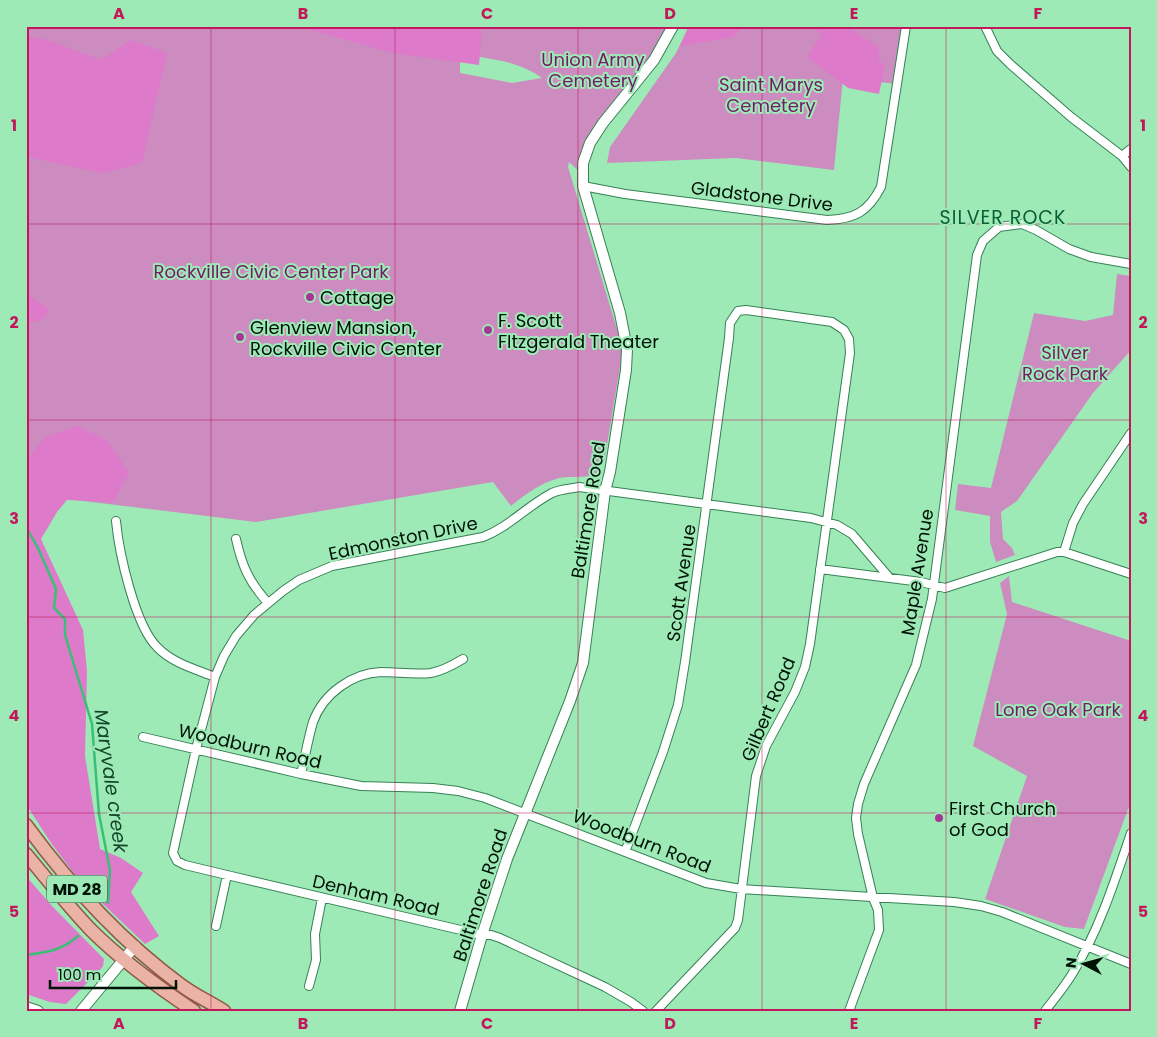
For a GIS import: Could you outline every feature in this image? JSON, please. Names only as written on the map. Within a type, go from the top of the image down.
[{"type":"main road","name":"MD 28","points":[[26,825],[71,883],[135,946],[183,986],[224,1011]]},
{"type":"main road","name":"MD 28","points":[[26,854],[56,891],[92,930],[124,958],[194,1011]]},
{"type":"street","name":"Baltimore Road","points":[[460,1011],[506,859],[570,701],[583,663],[605,491],[610,472],[625,380],[627,349],[620,313],[583,186],[584,163],[590,143],[603,123],[654,60],[673,26]]},
{"type":"street","name":"Gladstone Drive","points":[[583,186],[625,194],[827,220],[844,220],[855,216],[873,202],[881,187],[906,26]]},
{"type":"street","points":[[985,26],[997,51],[1010,64],[1071,117],[1122,156],[1131,167]]},
{"type":"street","points":[[1122,156],[1131,149]]},
{"type":"street","name":"Maple Avenue","points":[[849,1011],[879,930],[878,910],[873,898],[858,834],[856,818],[858,804],[864,784],[916,664],[932,600],[977,255],[983,241],[999,227],[1022,224],[1083,255],[1131,264]]},
{"type":"street","name":"Gilbert Road","points":[[656,1011],[735,928],[738,920],[756,776],[766,746],[795,692],[805,667],[810,644],[850,353],[849,339],[844,330],[832,322],[746,310],[738,311]]},
{"type":"street","name":"Scott Avenue","points":[[625,852],[663,752],[678,705],[730,338],[730,323],[738,311]]},
{"type":"street","points":[[1064,552],[1073,523],[1083,504],[1131,434]]},
{"type":"street","name":"Edmonston Drive","points":[[177,861],[173,853],[196,749],[215,677],[224,656],[236,636],[254,615],[283,590],[299,580],[332,566],[483,537],[498,531],[530,506],[560,490],[579,487],[811,518],[837,525],[852,534],[888,576]]},
{"type":"street","points":[[116,521],[118,539],[137,614],[146,635],[172,659],[215,677]]},
{"type":"street","points":[[236,539],[240,559],[246,573],[255,588],[268,603]]},
{"type":"street","points":[[820,569],[888,576],[945,588],[953,587],[1031,559],[1064,552],[1131,574]]},
{"type":"street","points":[[301,774],[313,722],[319,710],[332,693],[346,682],[367,674],[430,673],[447,668],[463,660]]},
{"type":"street","name":"Woodburn Road","points":[[142,737],[361,786],[433,788],[458,791],[485,798],[706,883],[741,889],[951,902],[981,906],[1002,912],[1131,964]]},
{"type":"street","points":[[1045,1011],[1073,972],[1088,946],[1113,887],[1131,833]]},
{"type":"street","name":"Denham Road","points":[[177,861],[185,865],[322,898],[482,935],[491,935],[604,987],[643,1011]]},
{"type":"street","points":[[216,926],[226,875]]},
{"type":"street","points":[[309,986],[316,960],[315,934],[322,898]]},
{"type":"street","points":[[81,1011],[135,946]]},
{"type":"street","points":[[26,1006],[38,1011]]},
{"type":"green space","name":"Rockville Civic Center Park","points":[[26,26],[418,26],[460,61],[460,73],[512,83],[542,78],[522,67],[512,64],[456,54],[462,26],[673,26],[603,123],[583,175],[569,162],[568,167],[623,349],[604,463],[599,464],[598,472],[585,477],[564,477],[552,480],[534,489],[511,506],[493,482],[256,522],[26,494]]},
{"type":"green space","name":"Saint Marys Cemetery","points":[[689,26],[906,26],[897,84],[843,78],[834,170],[736,158],[607,163],[610,147],[676,53]]},
{"type":"green space","name":"Silver Rock Park","points":[[1117,274],[1131,276],[1131,350],[1093,393],[1017,501],[1001,512],[1003,539],[1012,548],[1015,555],[996,562],[990,542],[990,516],[955,510],[958,484],[991,488],[1034,313],[1085,321],[1113,315]]},
{"type":"green space","name":"Lone Oak Park","points":[[1009,576],[1012,602],[1131,641],[1131,801],[1084,929],[1065,927],[985,899],[1027,776],[973,746],[1007,614],[1000,583]]},
{"type":"shaded area","points":[[296,26],[482,26],[479,65],[393,53]]},
{"type":"shaded area","points":[[689,26],[743,26],[733,37],[680,46]]},
{"type":"shaded area","points":[[809,26],[846,26],[879,47],[879,61],[885,65],[879,94],[848,88],[807,57],[822,34]]},
{"type":"shaded area","points":[[26,37],[45,39],[101,60],[131,40],[167,53],[142,163],[102,173],[32,158],[26,148]]},
{"type":"shaded area","points":[[26,293],[49,309],[42,320],[26,323]]},
{"type":"shaded area","points":[[77,426],[107,440],[129,473],[113,502],[67,500],[57,512],[41,539],[83,630],[87,671],[85,756],[100,849],[121,858],[143,873],[131,892],[159,936],[145,944],[82,884],[51,843],[26,804],[26,460],[46,437]]},
{"type":"shaded area","points":[[26,876],[51,905],[104,959],[103,966],[99,971],[66,1004],[50,1002],[26,994]]},
{"type":"waterway","name":"Maryvale creek","points":[[26,527],[38,548],[56,589],[54,608],[65,619],[65,635],[92,724],[99,814],[110,870],[108,903]]},
{"type":"waterway","name":"Maryvale creek","points":[[26,955],[60,948],[78,936]]},
{"type":"place","name":"Cottage","points":[[310,297]]},
{"type":"place","name":"F. Scott FItzgerald Theater","points":[[488,330]]},
{"type":"place","name":"Glenview Mansion, Rockville Civic Center","points":[[240,337]]},
{"type":"place","name":"First Church of God","points":[[939,818]]},
{"type":"district","name":"SILVER ROCK","points":[[1003,217]]},
{"type":"park label","name":"Union Army Cemetery","points":[[593,69]]}]
